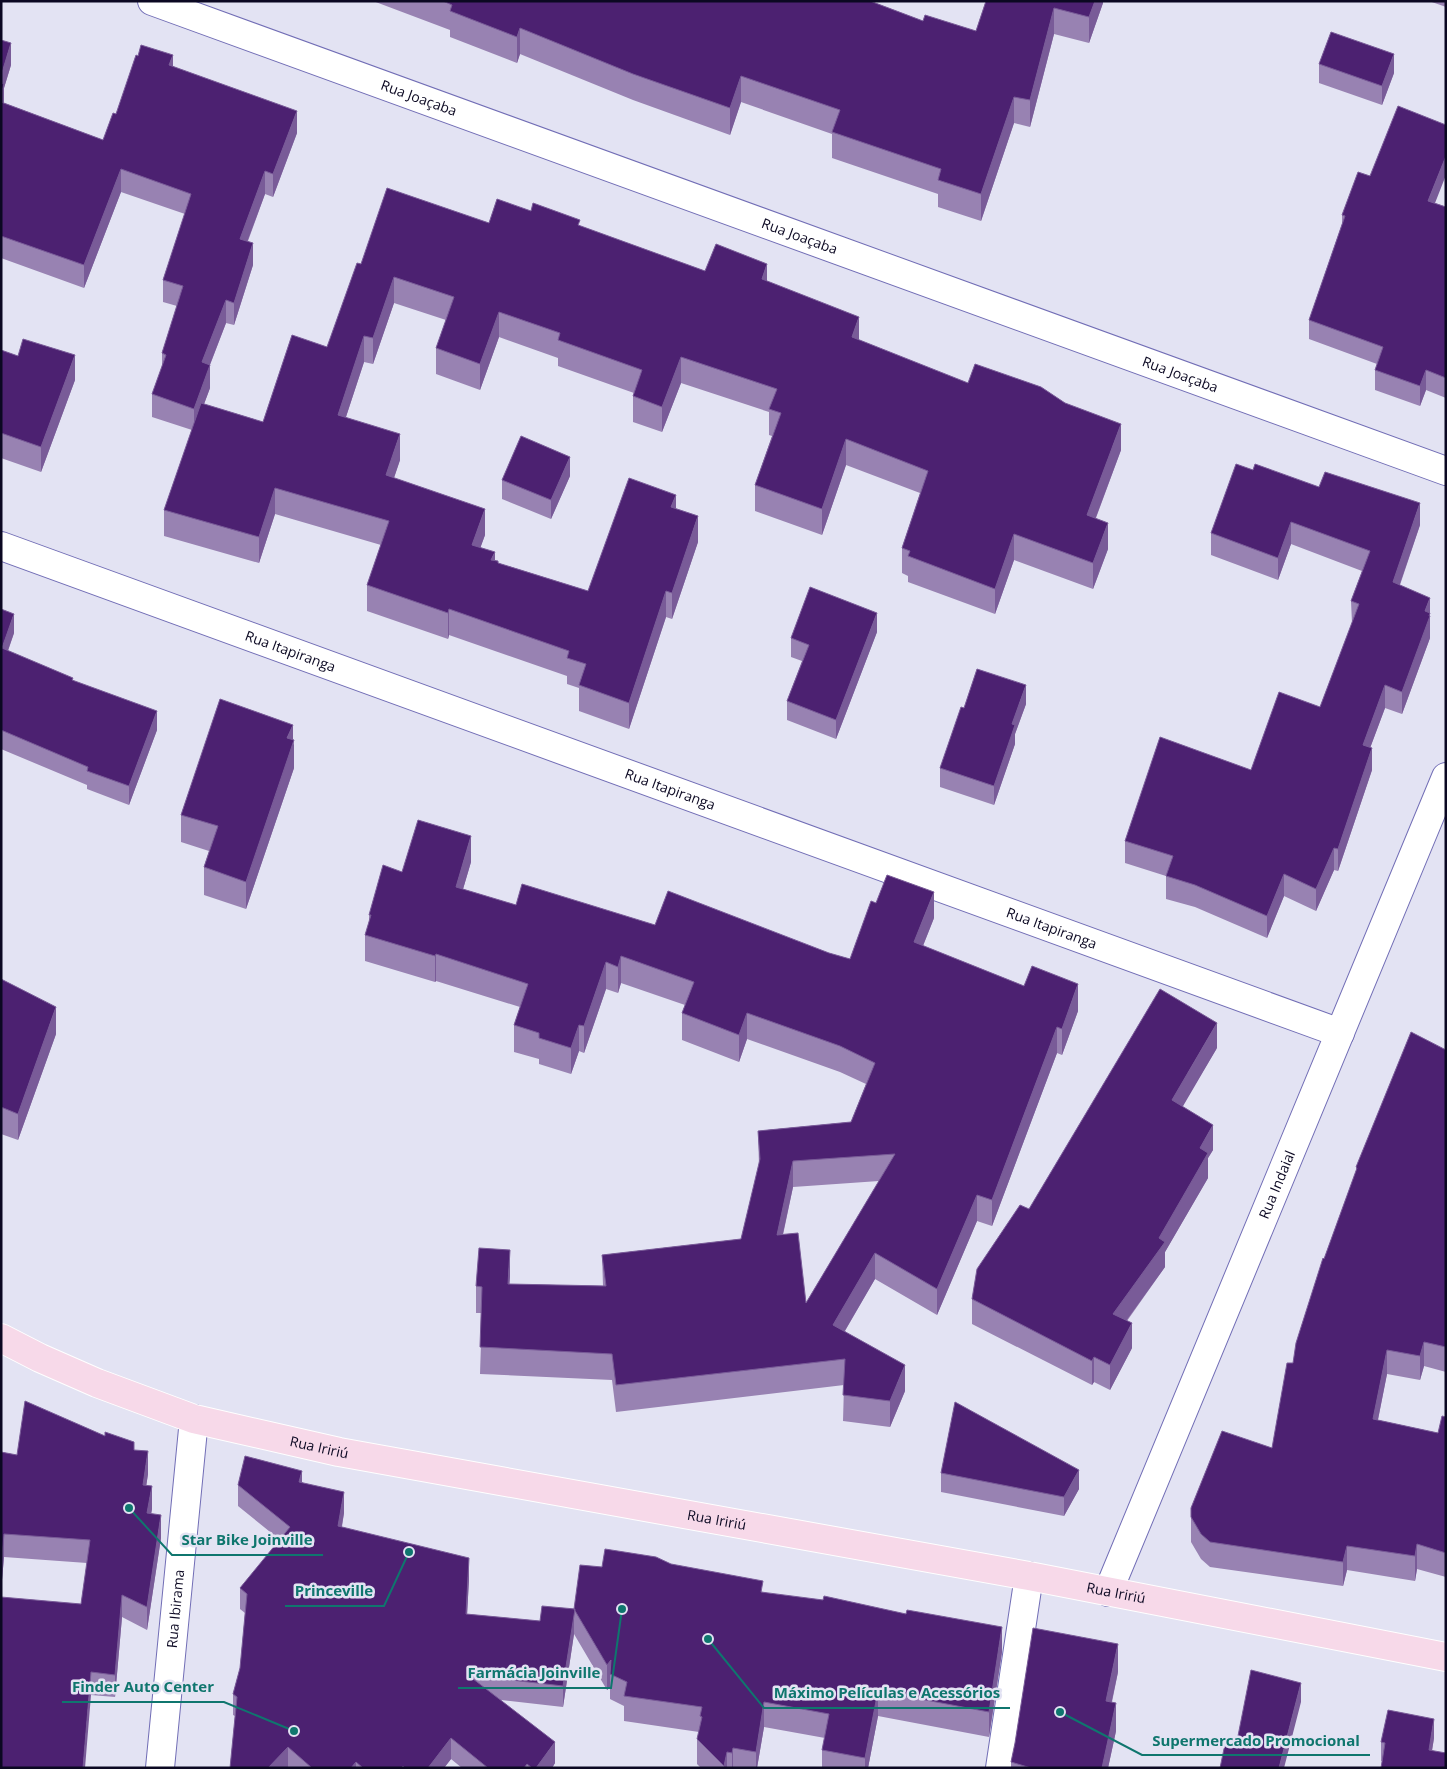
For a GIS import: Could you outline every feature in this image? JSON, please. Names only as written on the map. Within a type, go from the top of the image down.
[{"type":"main road","name":"Rua Iririú","points":[[1,1338],[40,1358],[97,1383],[194,1419],[340,1452],[1029,1576],[1446,1657]]},
{"type":"street","name":"Rua Joaçaba","points":[[152,1],[1446,471]]},
{"type":"street","name":"Rua Itapiranga","points":[[1,546],[1340,1033]]},
{"type":"street","name":"Rua Indaial","points":[[1108,1592],[1446,777]]},
{"type":"street","name":"Rua Ibirama","points":[[160,1768],[194,1419]]},
{"type":"street","points":[[1000,1768],[1029,1576]]},
{"type":"building","points":[[443,1],[870,1],[923,21],[925,15],[976,31],[986,1],[1095,1],[1089,17],[1054,8],[1030,100],[1014,97],[981,194],[938,180],[941,169],[832,132],[840,110],[741,76],[730,108],[633,74],[520,28],[517,37],[450,11],[452,5]]},
{"type":"building","points":[[1331,32],[1394,54],[1382,86],[1319,64]]},
{"type":"building","points":[[1,40],[11,43],[1,76]]},
{"type":"building","points":[[141,45],[173,55],[169,65],[297,111],[273,174],[265,171],[240,239],[253,243],[234,303],[226,300],[202,362],[210,365],[194,409],[152,394],[166,355],[162,353],[183,286],[163,280],[191,194],[121,169],[84,265],[1,236],[1,102],[103,140],[113,113],[116,114]]},
{"type":"building","points":[[1,83],[4,84],[1,94]]},
{"type":"building","points":[[1398,106],[1446,125],[1446,156],[1428,201],[1446,207],[1446,378],[1426,370],[1420,386],[1375,370],[1383,347],[1309,320],[1345,216],[1342,215],[1358,172],[1370,176]]},
{"type":"building","points":[[387,188],[489,223],[497,199],[531,211],[533,203],[580,220],[578,225],[705,271],[716,244],[767,264],[762,279],[859,317],[852,337],[968,383],[975,364],[1041,387],[1065,403],[1121,424],[1087,515],[1108,523],[1093,563],[1014,534],[995,589],[908,556],[910,551],[902,548],[928,471],[846,439],[822,509],[755,485],[781,413],[769,409],[777,389],[681,357],[662,407],[633,396],[642,370],[558,340],[560,333],[499,312],[480,364],[436,348],[454,297],[394,277],[373,338],[364,336],[338,415],[400,434],[386,475],[485,509],[472,545],[495,552],[491,560],[588,591],[629,478],[676,495],[671,507],[698,516],[672,593],[666,591],[629,703],[579,685],[586,664],[567,658],[569,651],[449,609],[448,613],[367,585],[389,521],[275,488],[259,537],[164,510],[201,403],[263,422],[292,335],[327,347],[357,263],[361,264]]},
{"type":"building","points":[[23,339],[75,355],[41,447],[1,433],[1,350],[18,356]]},
{"type":"building","points":[[521,436],[570,457],[551,500],[502,480]]},
{"type":"building","points":[[1236,464],[1253,470],[1255,464],[1319,487],[1325,472],[1420,503],[1393,582],[1430,598],[1425,611],[1430,613],[1430,616],[1402,692],[1385,685],[1363,745],[1372,748],[1338,849],[1334,848],[1316,889],[1284,874],[1267,916],[1195,885],[1166,876],[1173,856],[1125,841],[1160,737],[1251,770],[1279,692],[1320,707],[1359,604],[1351,601],[1370,551],[1291,522],[1278,558],[1211,533]]},
{"type":"building","points":[[810,587],[877,613],[836,720],[787,701],[809,645],[791,638]]},
{"type":"building","points":[[1,609],[14,614],[2,648],[73,678],[72,680],[157,711],[129,786],[87,771],[88,767],[1,730]]},
{"type":"building","points":[[977,669],[1026,685],[1012,724],[1015,725],[994,786],[940,768],[961,707],[964,708]]},
{"type":"building","points":[[220,699],[293,725],[287,738],[294,740],[246,882],[204,867],[218,826],[181,815]]},
{"type":"building","points":[[418,820],[471,836],[456,887],[516,905],[522,884],[655,925],[668,891],[829,953],[850,959],[871,901],[876,903],[887,875],[934,892],[914,942],[1024,986],[1032,966],[1078,984],[1062,1029],[1057,1027],[992,1200],[977,1195],[937,1289],[875,1253],[833,1325],[905,1365],[890,1401],[843,1395],[845,1359],[616,1385],[612,1354],[480,1347],[482,1287],[476,1286],[479,1248],[510,1250],[508,1284],[606,1286],[602,1255],[741,1239],[760,1159],[758,1131],[851,1122],[875,1063],[840,1046],[747,1013],[739,1035],[682,1013],[694,982],[621,956],[618,967],[606,962],[584,1026],[579,1025],[571,1048],[539,1038],[539,1033],[514,1025],[528,984],[436,954],[435,956],[365,935],[383,865],[402,872]],"holes":[[[895,1154],[806,1303],[798,1233],[777,1235],[793,1161]]]},
{"type":"building","points":[[1,979],[56,1007],[18,1114],[1,1107]]},
{"type":"building","points":[[1160,989],[1217,1023],[1172,1100],[1213,1125],[1200,1148],[1208,1153],[1159,1238],[1165,1242],[1113,1314],[1132,1323],[1110,1365],[1094,1357],[1092,1361],[972,1299],[977,1269],[1020,1205],[1029,1209]]},
{"type":"building","points":[[1411,1032],[1446,1050],[1446,1347],[1424,1342],[1420,1356],[1387,1350],[1373,1419],[1438,1433],[1442,1416],[1446,1417],[1446,1553],[1417,1544],[1415,1556],[1347,1546],[1343,1562],[1210,1542],[1201,1534],[1191,1517],[1191,1508],[1222,1431],[1272,1448],[1287,1363],[1293,1363],[1296,1343],[1323,1258],[1356,1167]]},
{"type":"building","points":[[25,1401],[105,1436],[105,1432],[134,1442],[134,1450],[148,1451],[143,1485],[152,1486],[147,1513],[161,1515],[147,1607],[122,1595],[115,1675],[91,1672],[83,1768],[1,1768],[1,1597],[81,1604],[90,1540],[4,1534],[1,1568],[1,1452],[17,1455]]},
{"type":"building","points":[[955,1402],[1079,1470],[1064,1497],[941,1473]]},
{"type":"building","points":[[245,1456],[302,1471],[299,1482],[344,1492],[338,1526],[469,1558],[466,1614],[540,1621],[542,1606],[575,1609],[563,1686],[468,1675],[555,1742],[536,1768],[532,1768],[527,1764],[524,1768],[488,1768],[451,1738],[428,1768],[404,1768],[403,1766],[402,1768],[363,1768],[356,1762],[351,1768],[312,1768],[288,1747],[268,1768],[230,1768],[237,1697],[233,1694],[240,1668],[247,1594],[240,1588],[290,1527],[238,1485]]},
{"type":"building","points":[[605,1549],[656,1557],[671,1564],[763,1581],[761,1592],[823,1600],[824,1596],[906,1614],[907,1610],[1002,1627],[989,1712],[878,1691],[865,1758],[822,1750],[829,1714],[764,1702],[756,1752],[733,1748],[732,1753],[727,1752],[724,1766],[697,1739],[702,1717],[700,1716],[702,1707],[624,1696],[627,1682],[610,1674],[611,1660],[607,1665],[574,1609],[580,1565],[602,1567]]},
{"type":"building","points":[[1033,1628],[1118,1644],[1106,1701],[1116,1703],[1102,1768],[1031,1768],[1011,1762]]},
{"type":"building","points":[[1251,1670],[1301,1683],[1279,1768],[1220,1768],[1225,1744],[1236,1746]]},
{"type":"building","points":[[1388,1710],[1434,1719],[1429,1750],[1446,1753],[1446,1768],[1381,1768],[1385,1743],[1381,1742]]},
{"type":"place","name":"Star Bike Joinville","points":[[129,1508]]},
{"type":"place","name":"Princeville","points":[[409,1552]]},
{"type":"place","name":"Farmácia Joinville","points":[[622,1609]]},
{"type":"place","name":"Máximo Películas e Acessórios","points":[[708,1639]]},
{"type":"place","name":"Supermercado Promocional","points":[[1060,1712]]},
{"type":"place","name":"Finder Auto Center","points":[[294,1731]]}]
